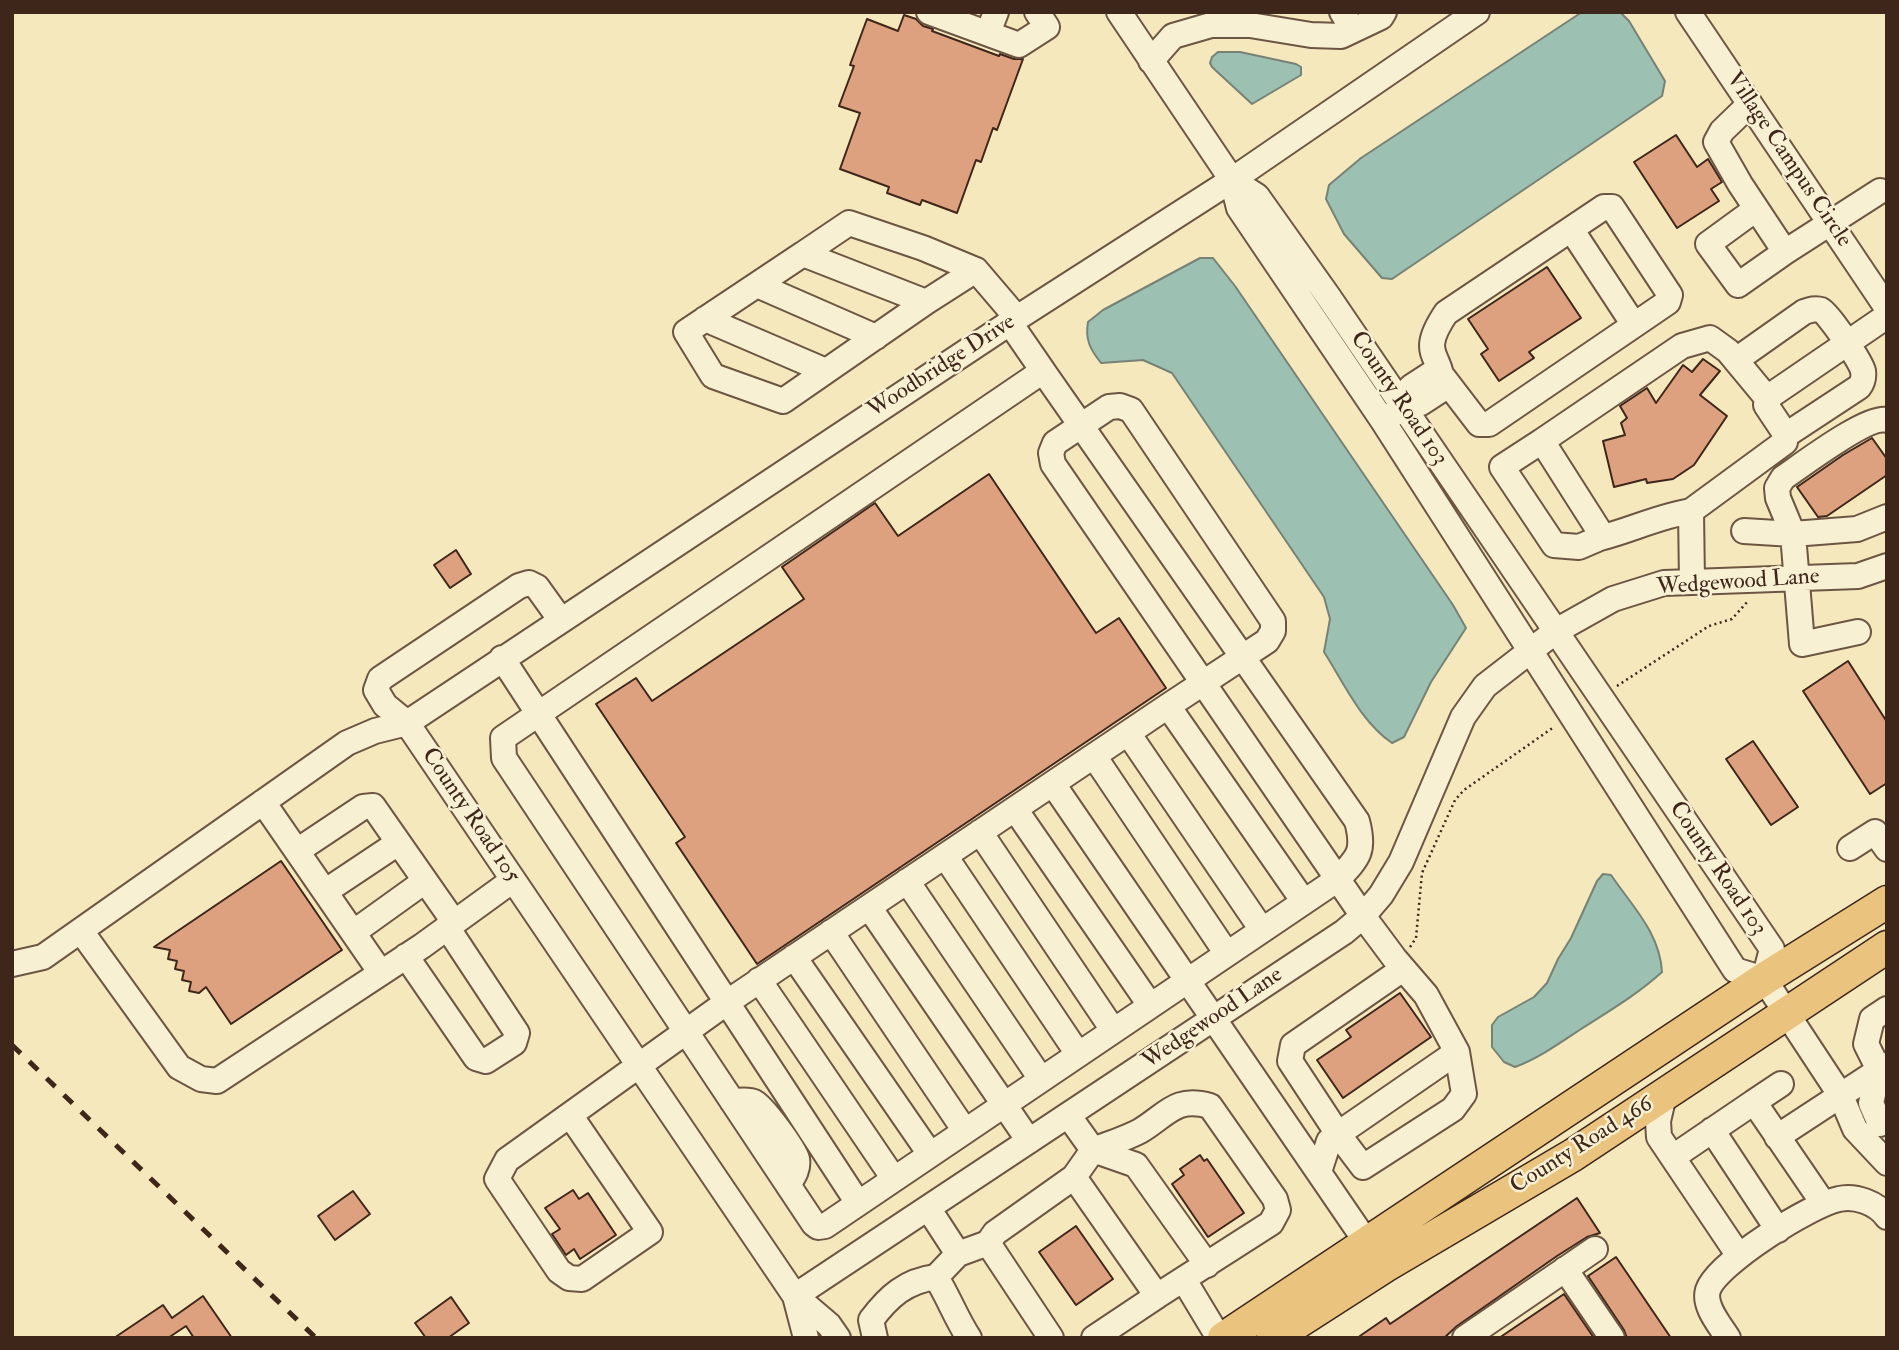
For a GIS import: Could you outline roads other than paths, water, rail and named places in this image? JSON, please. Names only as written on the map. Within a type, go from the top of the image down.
[{"type":"main road","name":"County Road 466","points":[[1221,1338],[1764,979],[1887,902]]},
{"type":"main road","name":"County Road 466","points":[[1273,1338],[1385,1266],[1573,1155],[1887,947]]},
{"type":"street","points":[[938,14],[992,23],[1019,45],[1047,27],[1037,12]]},
{"type":"street","points":[[1119,12],[1232,180]]},
{"type":"street","points":[[1152,61],[1173,24],[1250,25],[1311,35],[1341,36],[1348,21],[1381,17],[1384,12]]},
{"type":"street","name":"Woodbridge Drive","points":[[407,723],[559,619],[1232,180],[1477,12]]},
{"type":"street","name":"Village Campus Circle","points":[[1688,12],[1887,308]]},
{"type":"street","points":[[1750,104],[1722,131],[1716,142],[1785,252]]},
{"type":"street","name":"County Road 103","points":[[1232,180],[1257,196],[1404,407],[1772,949],[1764,979],[1735,970],[1383,421],[1239,208],[1232,180]]},
{"type":"street","points":[[1756,209],[1708,244],[1738,285],[1880,191]]},
{"type":"street","points":[[1604,207],[1612,207],[1670,295],[1668,302],[1489,424],[1479,424],[1443,377],[1431,353],[1433,332],[1446,313],[1571,229],[1604,207]]},
{"type":"street","points":[[976,270],[783,401],[713,376],[686,332],[849,223],[976,270],[1014,320],[1044,371],[1357,821],[1363,842],[1354,862],[1338,879],[825,1226],[818,1227],[788,1185],[796,1172],[797,1160],[789,1147],[761,1106],[752,1101],[732,1101],[504,758],[503,738],[1044,371]]},
{"type":"street","points":[[1571,229],[1634,325]]},
{"type":"street","points":[[803,254],[926,302]]},
{"type":"street","points":[[757,285],[876,337]]},
{"type":"street","points":[[1736,360],[1804,312],[1813,309],[1821,310],[1826,315],[1846,344],[1864,374],[1859,387],[1786,435]]},
{"type":"street","points":[[1767,398],[1887,316]]},
{"type":"street","points":[[705,319],[826,371]]},
{"type":"street","points":[[1710,338],[1718,342],[1736,360],[1767,398],[1766,405],[1786,435],[1785,442],[1691,511],[1672,514],[1579,547],[1553,545],[1502,467],[1682,346],[1710,338]]},
{"type":"street","points":[[1383,421],[1404,407],[1421,403],[1441,390],[1443,377]]},
{"type":"street","points":[[570,1115],[650,1232],[582,1279],[569,1278],[559,1271],[498,1180],[507,1160],[726,1003],[1052,783],[1094,756],[1203,683],[1242,656],[1267,640],[1273,631],[1273,621],[1131,411],[1120,406],[1109,407],[1055,443],[1051,453],[1053,464],[1203,683],[1338,879],[1363,916],[1426,995],[1457,1052],[1464,1094],[1453,1109],[1363,1167],[1290,1061],[1293,1045],[1403,969]]},
{"type":"street","points":[[1858,632],[1802,644],[1793,534],[1778,498],[1777,488],[1783,478],[1862,426],[1881,418],[1887,420]]},
{"type":"street","points":[[1542,441],[1598,529],[1600,538]]},
{"type":"street","points":[[1691,511],[1692,582]]},
{"type":"street","points":[[1744,531],[1793,534],[1857,529],[1887,517]]},
{"type":"street","name":"Wedgewood Lane","points":[[794,1297],[1345,932],[1381,895],[1401,863],[1463,717],[1485,686],[1556,631],[1613,599],[1664,583],[1858,576],[1887,566]]},
{"type":"street","name":"County Road 105","points":[[559,619],[537,587],[529,583],[519,586],[380,680],[376,690],[385,705],[407,723],[794,1297],[829,1325],[838,1338]]},
{"type":"street","points":[[502,658],[858,1203]]},
{"type":"street","points":[[1168,706],[1304,902]]},
{"type":"street","points":[[12,964],[43,957],[346,743],[407,723]]},
{"type":"street","points":[[1128,733],[1262,930]]},
{"type":"street","points":[[1094,756],[1227,954]]},
{"type":"street","points":[[1052,783],[1367,1243]]},
{"type":"street","points":[[263,802],[381,973]]},
{"type":"street","points":[[298,851],[362,807],[373,806],[425,881],[517,1033],[514,1043],[486,1061],[476,1058],[406,957]]},
{"type":"street","points":[[1015,809],[1150,1005]]},
{"type":"street","points":[[980,832],[1113,1030]]},
{"type":"street","points":[[1850,848],[1875,832],[1887,849]]},
{"type":"street","points":[[326,891],[398,843]]},
{"type":"street","points":[[945,856],[1078,1054]]},
{"type":"street","points":[[81,930],[179,1067],[201,1079],[217,1081],[406,957],[513,880]]},
{"type":"street","points":[[354,932],[425,881]]},
{"type":"street","points":[[907,881],[1041,1079]]},
{"type":"street","points":[[869,907],[1029,1141]]},
{"type":"street","points":[[831,932],[965,1131]]},
{"type":"street","points":[[794,957],[930,1154]]},
{"type":"street","points":[[1764,979],[1841,1096],[1855,1129],[1887,1163]]},
{"type":"street","points":[[759,981],[894,1179]]},
{"type":"street","points":[[1883,1068],[1866,1044],[1872,1019],[1887,1009]]},
{"type":"street","points":[[1319,1172],[1329,1142],[1338,1134],[1457,1052]]},
{"type":"street","points":[[1777,1137],[1883,1068]]},
{"type":"street","points":[[1883,1068],[1871,1104],[1883,1128]]},
{"type":"street","points":[[1673,1157],[1781,1084]]},
{"type":"street","points":[[1664,1095],[1658,1121],[1659,1137],[1739,1256]]},
{"type":"street","points":[[1841,1096],[1883,1128]]},
{"type":"street","points":[[875,1338],[871,1320],[885,1301],[918,1279],[936,1277],[958,1254],[988,1243],[995,1233],[1074,1177],[1093,1150],[1139,1131],[1173,1108],[1194,1102],[1210,1107],[1275,1199],[1278,1210],[1271,1223],[1094,1338]]},
{"type":"street","points":[[1754,1102],[1823,1203]]},
{"type":"street","points":[[1068,1115],[1093,1150],[1136,1165]]},
{"type":"street","points":[[1620,1124],[1659,1137]]},
{"type":"street","points":[[1712,1130],[1779,1230]]},
{"type":"street","points":[[1139,1131],[1135,1149],[1136,1165],[1207,1265]]},
{"type":"street","points":[[1074,1177],[1157,1296]]},
{"type":"street","points":[[1728,1338],[1709,1309],[1707,1291],[1719,1272],[1739,1256],[1823,1203],[1842,1198],[1863,1200],[1882,1210],[1887,1217]]},
{"type":"street","points":[[928,1208],[958,1254]]},
{"type":"street","points":[[988,1243],[1051,1338]]},
{"type":"street","points":[[1465,1338],[1595,1249]]},
{"type":"street","points":[[1565,1269],[1612,1338]]},
{"type":"street","points":[[936,1277],[969,1338]]},
{"type":"street","points":[[1184,1280],[1221,1338]]},
{"type":"street","name":"County Road 105","points":[[794,1297],[806,1338]]},
{"type":"railway","points":[[12,1045],[316,1338]]}]
